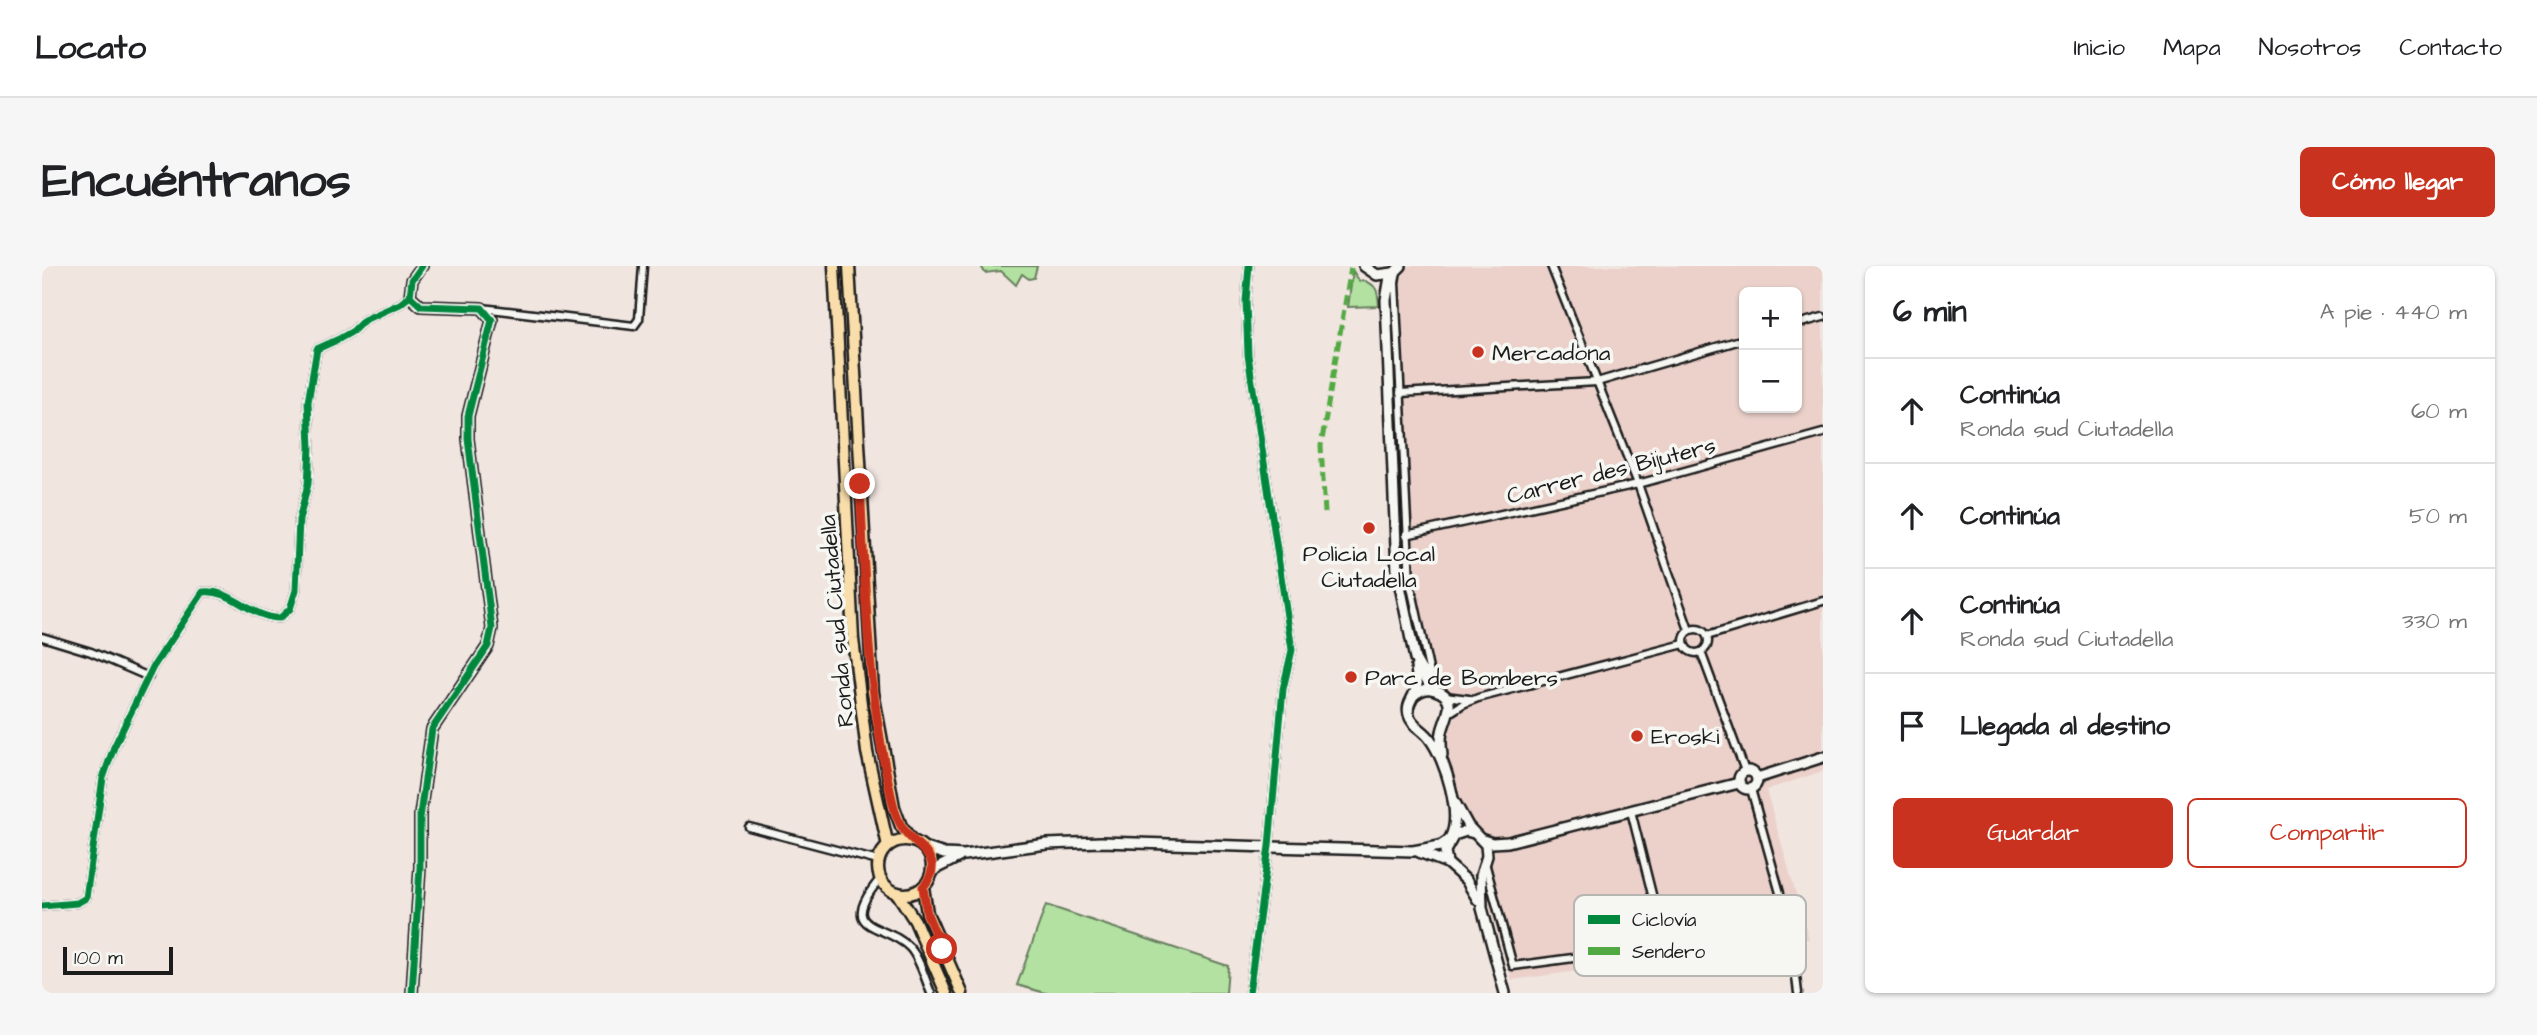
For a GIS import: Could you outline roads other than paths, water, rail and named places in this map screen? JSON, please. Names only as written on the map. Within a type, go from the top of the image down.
[{"type":"main road","name":"Ronda sud Ciutadella","points":[[834,266],[853,639],[867,752],[888,846]]},
{"type":"main road","name":"Ronda sud Ciutadella","points":[[849,266],[873,692],[894,807],[901,826],[912,841]]},
{"type":"main road","points":[[912,841],[923,847],[931,861],[930,877],[923,887],[911,894],[897,893],[890,890],[880,879],[878,861],[888,846],[895,842],[912,841]]},
{"type":"main road","points":[[923,887],[927,914],[962,993]]},
{"type":"main road","points":[[897,893],[915,921],[946,993]]},
{"type":"street","points":[[42,906],[77,903],[86,898],[103,778],[114,747],[149,677],[203,592],[213,591],[224,595],[270,619],[281,618],[290,609],[296,590],[299,520],[308,484],[308,402],[317,349],[354,331],[363,320],[400,304],[410,296],[412,280],[422,266]]},
{"type":"street","points":[[410,296],[421,306],[482,308],[634,326],[639,319],[643,266]]},
{"type":"street","points":[[1249,993],[1269,846],[1283,689],[1292,650],[1248,355],[1246,300],[1250,266]]},
{"type":"street","points":[[1364,266],[1381,280],[1386,300]]},
{"type":"street","points":[[1553,266],[1637,484],[1689,631]]},
{"type":"street","points":[[1377,275],[1397,270]]},
{"type":"street","points":[[1397,270],[1388,285],[1386,300],[1396,563],[1415,659],[1417,679],[1414,695]]},
{"type":"street","points":[[1397,270],[1406,535],[1410,582],[1432,689]]},
{"type":"street","points":[[412,993],[420,815],[432,729],[488,646],[492,628],[468,439],[468,416],[492,320],[482,308]]},
{"type":"street","points":[[1802,323],[1823,317]]},
{"type":"street","points":[[1400,393],[1597,382],[1739,340]]},
{"type":"street","name":"Carrer des Bijuters","points":[[1406,535],[1637,484],[1823,433]]},
{"type":"street","points":[[1707,636],[1823,601]]},
{"type":"street","points":[[1700,629],[1707,636],[1706,647],[1701,652],[1691,652],[1684,643],[1689,631],[1700,629]]},
{"type":"street","points":[[42,637],[91,652],[149,677]]},
{"type":"street","points":[[1449,713],[1478,698],[1684,643]]},
{"type":"street","points":[[1701,652],[1745,771]]},
{"type":"street","points":[[1415,659],[1432,689],[1445,696],[1478,698]]},
{"type":"street","points":[[1432,689],[1424,689],[1414,695],[1409,702],[1408,711],[1411,720],[1435,745],[1443,764]]},
{"type":"street","points":[[1445,696],[1450,706],[1440,743],[1455,818],[1445,851],[1447,863]]},
{"type":"street","points":[[1419,728],[1432,730],[1444,723]]},
{"type":"street","points":[[1757,778],[1823,757]]},
{"type":"street","points":[[1745,771],[1753,772],[1757,778],[1751,789]]},
{"type":"street","points":[[1745,771],[1739,777],[1739,783],[1742,788],[1751,789]]},
{"type":"street","points":[[1452,799],[1461,817],[1483,840],[1508,842],[1739,783]]},
{"type":"street","points":[[1751,789],[1781,895]]},
{"type":"street","points":[[1631,811],[1652,895]]},
{"type":"street","points":[[749,827],[878,861]]},
{"type":"street","points":[[923,847],[944,854],[964,855],[1047,844],[1101,842],[1413,851],[1429,849],[1461,832],[1474,833]]},
{"type":"street","points":[[1483,840],[1485,861],[1513,966],[1574,958]]},
{"type":"street","points":[[1456,871],[1474,873],[1508,842]]},
{"type":"street","points":[[1413,851],[1447,863],[1469,885],[1482,908]]},
{"type":"street","points":[[930,877],[935,869],[947,861],[964,855]]},
{"type":"street","points":[[1485,861],[1480,882],[1482,908],[1505,993]]},
{"type":"street","points":[[880,879],[866,895],[861,910],[865,921],[871,927],[909,946],[931,993]]},
{"type":"place","name":"Mercadona","points":[[1478,352]]},
{"type":"place","name":"Policia Local Ciutadella","points":[[1369,528]]},
{"type":"place","name":"Parc de Bombers","points":[[1351,677]]},
{"type":"place","name":"Eroski","points":[[1637,736]]}]
